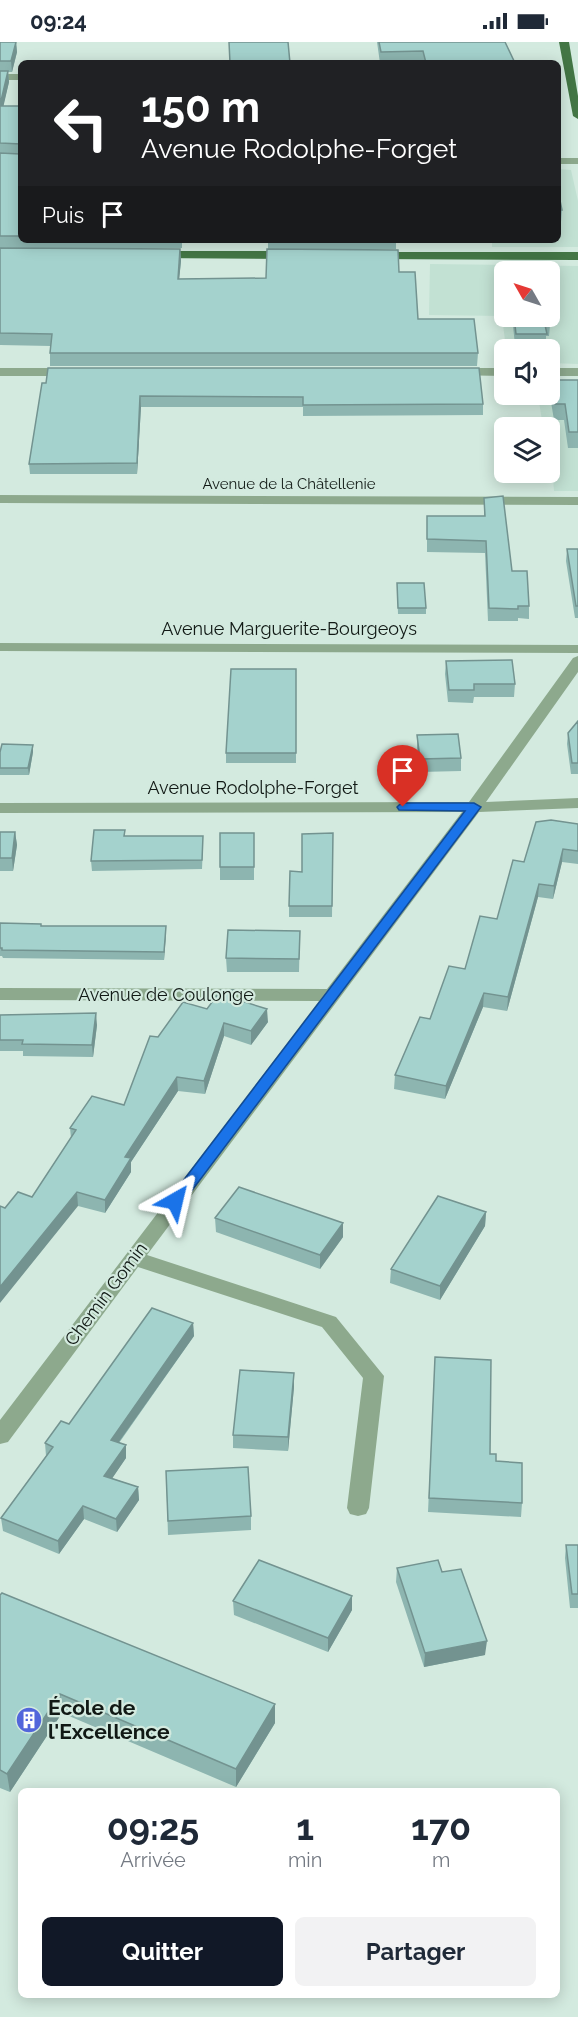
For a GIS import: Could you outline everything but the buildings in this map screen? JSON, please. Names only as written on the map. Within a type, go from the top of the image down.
[{"type":"main road","points":[[564,42],[578,116]]},
{"type":"main road","points":[[142,255],[307,255]]},
{"type":"main road","points":[[366,256],[578,256]]},
{"type":"street","points":[[0,77],[18,77]]},
{"type":"street","points":[[561,161],[578,161]]},
{"type":"street","points":[[0,372],[82,372]]},
{"type":"street","points":[[445,372],[494,372]]},
{"type":"street","points":[[560,372],[578,372]]},
{"type":"street","name":"Avenue de la Châtellenie","points":[[0,499],[578,501]]},
{"type":"street","name":"Avenue Marguerite-Bourgeoys","points":[[0,647],[578,649]]},
{"type":"street","name":"Chemin Gomin","points":[[0,1436],[474,807],[578,661]]},
{"type":"street","name":"Avenue Rodolphe-Forget","points":[[0,808],[474,807],[578,803]]},
{"type":"street","name":"Avenue de Coulonge","points":[[0,994],[332,995]]},
{"type":"street","points":[[133,1258],[329,1322],[374,1376],[358,1508]]},
{"type":"shaded area","points":[[561,169],[571,170],[578,201],[578,247],[492,247],[492,243],[561,243]]},
{"type":"shaded area","points":[[430,264],[494,265],[494,316],[429,315]]},
{"type":"shaded area","points":[[560,266],[578,266],[578,364],[560,363],[560,339],[505,339],[503,327],[560,327]]},
{"type":"shaded area","points":[[578,382],[578,491],[554,491],[553,483],[560,483],[560,417],[541,417],[540,405],[560,405],[560,383]]},
{"type":"place","name":"École de l'Excellence","points":[[29,1720]]},
{"type":"route","points":[[175,1201],[474,807],[403,807]]}]
